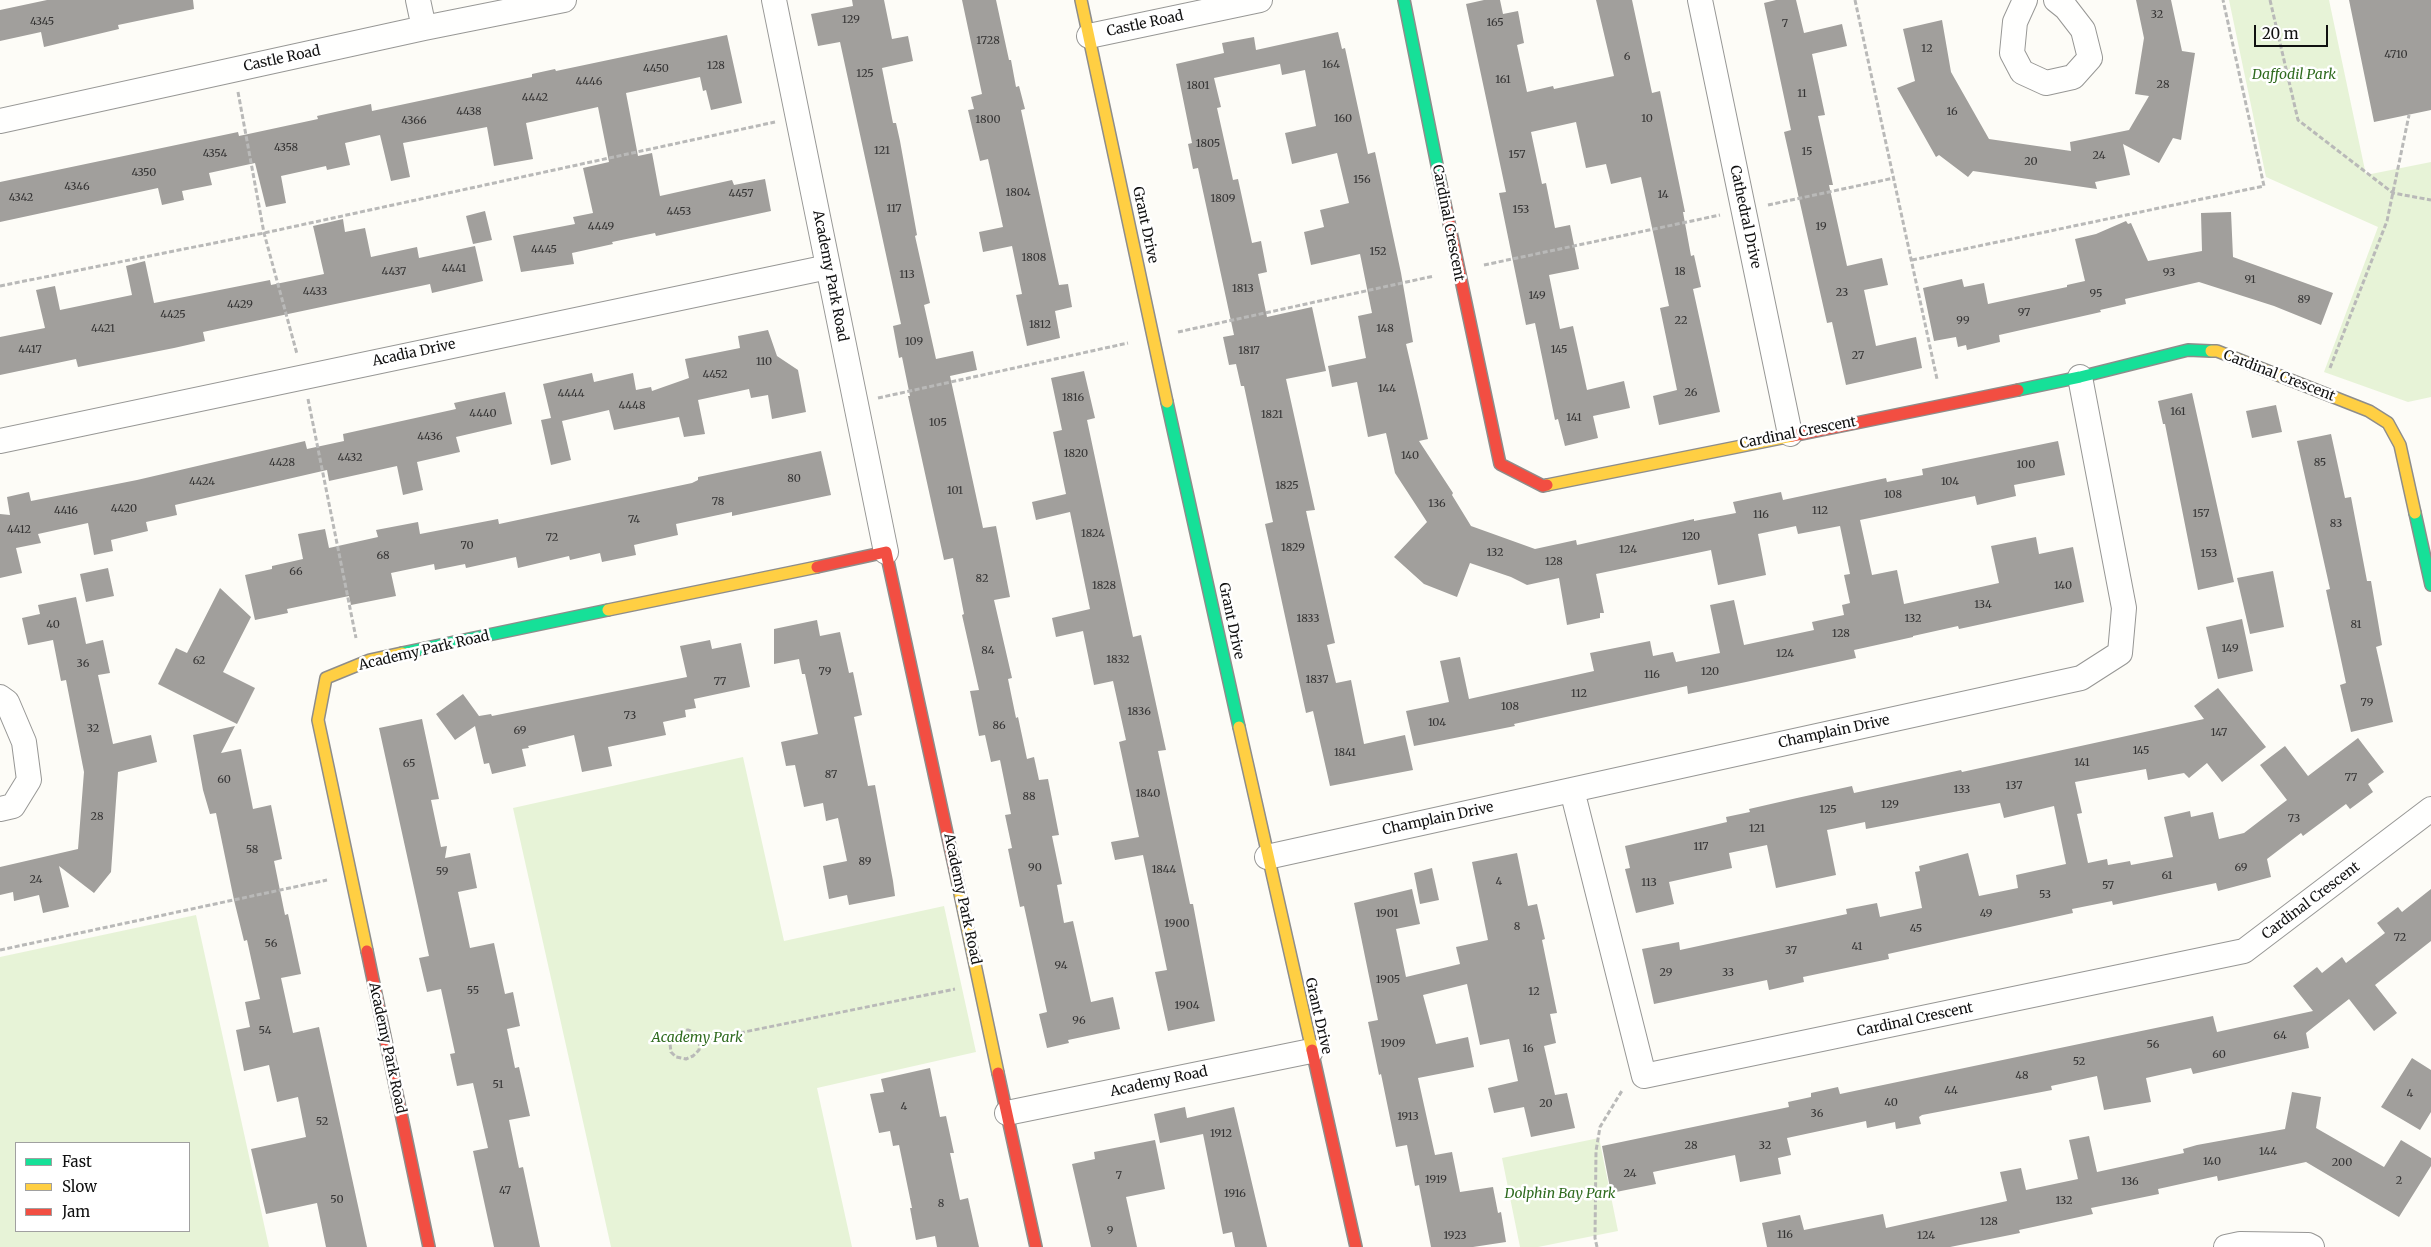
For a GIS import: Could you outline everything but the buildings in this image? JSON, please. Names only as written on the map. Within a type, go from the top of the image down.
[{"type":"street","points":[[418,0],[424,28]]},
{"type":"street","name":"Castle Road","points":[[0,120],[424,28],[564,0]]},
{"type":"street","name":"Academy Park Road","points":[[774,0],[886,552],[1036,1247]]},
{"type":"street","name":"Grant Drive","points":[[1081,0],[1267,856],[1356,1247]]},
{"type":"street","name":"Castle Road","points":[[1089,36],[1260,0]]},
{"type":"street","name":"Cardinal Crescent","points":[[1404,0],[1458,271],[1500,464],[1543,486],[1790,434],[2080,377],[2188,350],[2217,352],[2369,411],[2388,423],[2400,445],[2431,585]]},
{"type":"street","name":"Cathedral Drive","points":[[1700,0],[1790,434]]},
{"type":"street","points":[[2025,0],[2015,22],[2012,53],[2022,72],[2046,84],[2073,77],[2090,58],[2083,30],[2066,8],[2056,0]]},
{"type":"street","name":"Acadia Drive","points":[[0,440],[828,267]]},
{"type":"street","name":"Champlain Drive","points":[[1267,856],[2081,678],[2120,653],[2124,608],[2080,377]]},
{"type":"street","name":"Academy Park Road","points":[[429,1247],[318,720],[326,678],[370,660],[886,552]]},
{"type":"street","points":[[0,697],[7,702],[24,742],[29,780],[13,806],[0,809]]},
{"type":"street","name":"Cardinal Crescent","points":[[1572,790],[1644,1076],[2244,951],[2431,809]]},
{"type":"street","name":"Academy Road","points":[[1007,1114],[1311,1051]]},
{"type":"street","points":[[2226,1247],[2240,1244],[2308,1245],[2312,1247]]},
{"type":"path","points":[[1855,0],[1942,404]]},
{"type":"path","points":[[1912,260],[2264,186],[2223,0]]},
{"type":"path","points":[[2270,0],[2298,120],[2393,193],[2431,200]]},
{"type":"path","points":[[2321,392],[2387,221],[2409,115]]},
{"type":"path","points":[[0,286],[264,233],[798,117]]},
{"type":"path","points":[[1458,271],[1894,178]]},
{"type":"path","points":[[0,950],[350,875]]},
{"type":"path","points":[[700,1041],[980,984]]},
{"type":"path","points":[[688,1030],[696,1033],[700,1041],[699,1050],[693,1056],[686,1059],[676,1057],[671,1052],[672,1035],[679,1031],[688,1030]]},
{"type":"path","points":[[1597,1247],[1595,1238],[1596,1151],[1600,1127],[1640,1060]]},
{"type":"green space","name":"Daffodil Park","points":[[2229,0],[2329,0],[2366,175],[2431,162],[2431,397],[2408,402],[2324,372],[2378,227],[2266,177]]},
{"type":"green space","name":"Academy Park","points":[[743,757],[784,941],[944,906],[976,1052],[817,1088],[852,1247],[611,1247],[513,808]]},
{"type":"green space","points":[[196,915],[269,1247],[0,1247],[0,957]]},
{"type":"green space","name":"Dolphin Bay Park","points":[[1599,1138],[1618,1231],[1538,1247],[1520,1247],[1502,1158]]},
{"type":"traffic: fast","points":[[1404,0],[1441,185]]},
{"type":"traffic: fast","points":[[2018,390],[2080,377],[2188,350],[2211,351]]},
{"type":"traffic: fast","points":[[1167,402],[1239,727]]},
{"type":"traffic: fast","points":[[2415,513],[2431,585]]},
{"type":"traffic: fast","points":[[402,653],[608,610]]},
{"type":"traffic: slow","points":[[1081,0],[1167,402]]},
{"type":"traffic: slow","points":[[2211,351],[2217,351],[2369,411],[2388,423],[2400,445],[2415,513]]},
{"type":"traffic: slow","points":[[1547,485],[1792,436]]},
{"type":"traffic: slow","points":[[608,610],[817,567]]},
{"type":"traffic: slow","points":[[367,951],[318,720],[326,678],[370,660],[402,653]]},
{"type":"traffic: slow","points":[[1239,727],[1312,1050]]},
{"type":"traffic: slow","points":[[955,870],[998,1073]]},
{"type":"traffic: jam","points":[[1441,185],[1500,464],[1543,486],[1547,485]]},
{"type":"traffic: jam","points":[[1792,436],[2018,390]]},
{"type":"traffic: jam","points":[[817,567],[886,552],[955,870]]},
{"type":"traffic: jam","points":[[367,951],[429,1247]]},
{"type":"traffic: jam","points":[[1312,1050],[1356,1247]]},
{"type":"traffic: jam","points":[[998,1073],[1036,1247]]}]
